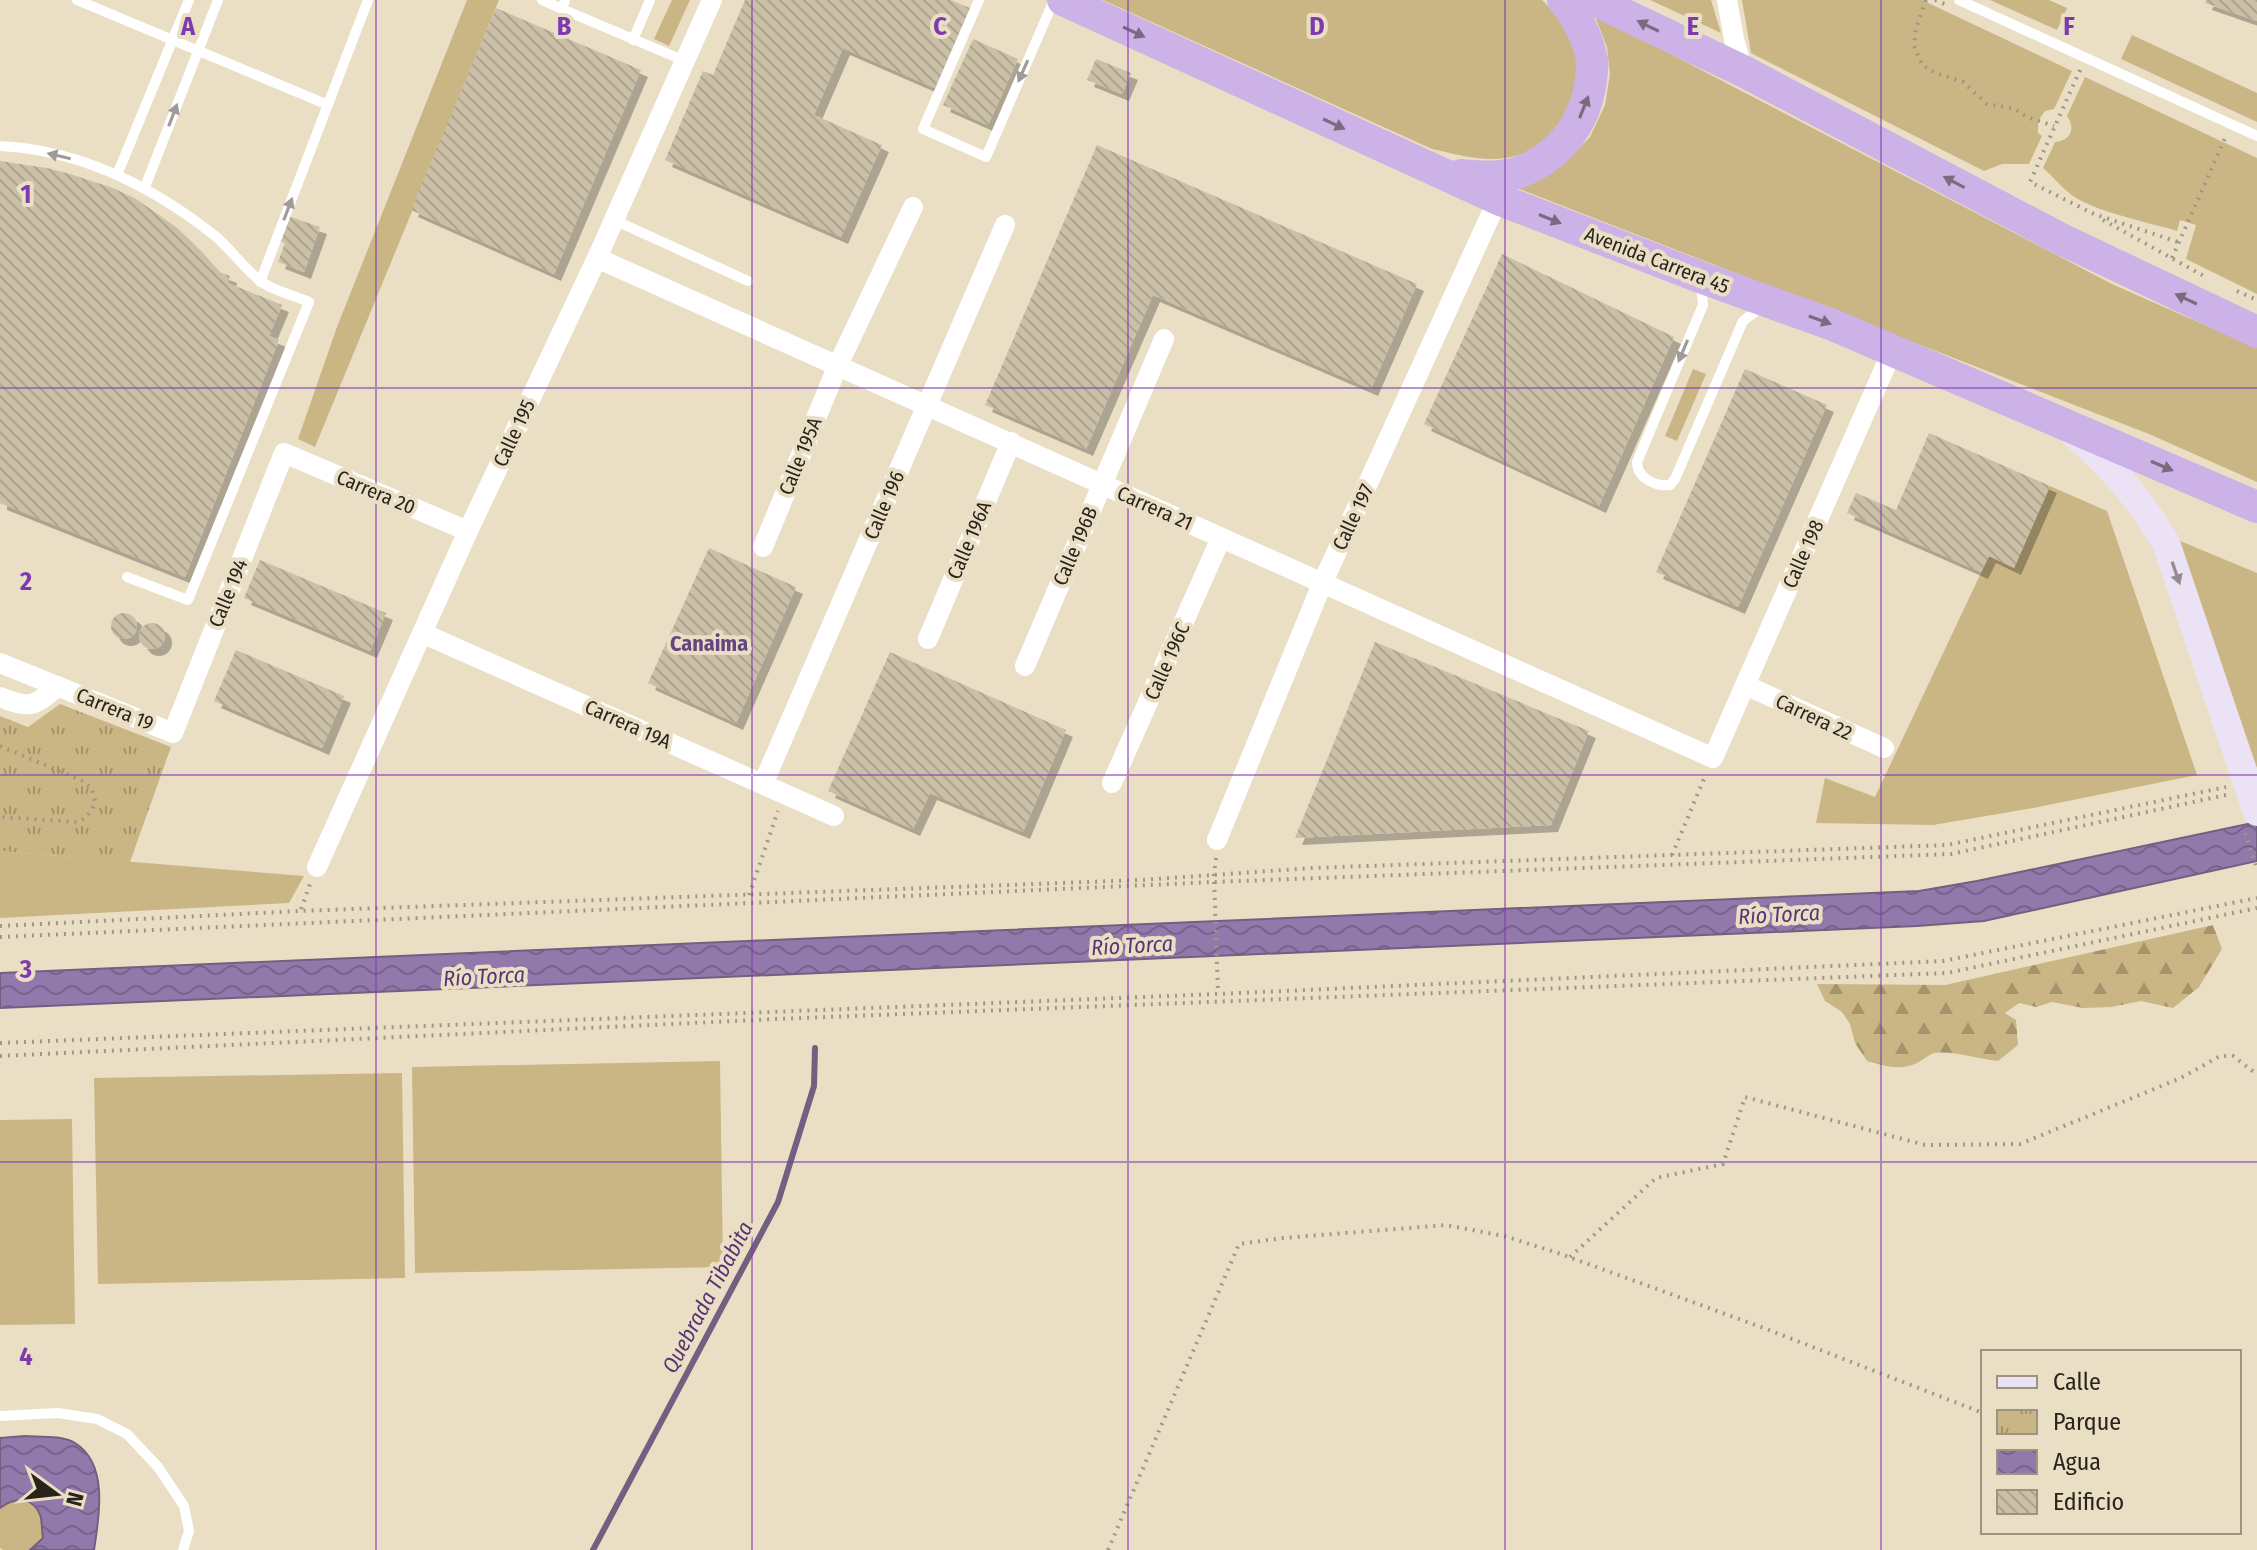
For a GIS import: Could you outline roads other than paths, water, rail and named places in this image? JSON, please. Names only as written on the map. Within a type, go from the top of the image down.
[{"type":"highway","name":"Avenida Carrera 45","points":[[1063,0],[1498,199],[1893,349],[2257,507]]},
{"type":"highway","points":[[1427,167],[1458,175],[1492,178],[1525,171],[1554,153],[1576,128],[1589,96],[1592,62],[1582,29],[1563,0]]},
{"type":"highway","points":[[1594,0],[1743,71],[2061,239],[2257,332]]},
{"type":"main road","points":[[2063,424],[2119,477],[2145,507],[2166,543],[2250,803]]},
{"type":"street","name":"Calle 195","points":[[317,867],[712,0]]},
{"type":"street","points":[[1727,0],[1743,71]]},
{"type":"street","name":"Calle 197","points":[[1217,840],[1322,584],[1498,199]]},
{"type":"street","name":"Calle 195A","points":[[763,547],[838,365],[913,207]]},
{"type":"street","name":"Calle 196","points":[[763,784],[1005,225]]},
{"type":"street","name":"Carrera 21","points":[[597,258],[1713,758]]},
{"type":"street","name":"Calle 196B","points":[[1025,666],[1164,339]]},
{"type":"street","name":"Calle 198","points":[[1713,758],[1893,349]]},
{"type":"street","name":"Calle 196A","points":[[928,639],[1011,442]]},
{"type":"street","name":"Carrera 20","points":[[284,453],[468,531]]},
{"type":"street","name":"Calle 194","points":[[173,733],[284,453]]},
{"type":"street","name":"Calle 196C","points":[[1112,783],[1221,538]]},
{"type":"street","name":"Carrera 19A","points":[[422,633],[834,816]]},
{"type":"street","name":"Carrera 19","points":[[0,663],[173,733]]},
{"type":"street","name":"Carrera 22","points":[[1745,685],[1884,748]]},
{"type":"street","name":"Carrera 19","points":[[0,697],[28,706],[35,705],[58,686]]},
{"type":"lane","points":[[77,0],[328,105]]},
{"type":"lane","points":[[117,175],[189,0]]},
{"type":"lane","points":[[145,187],[218,0]]},
{"type":"lane","points":[[260,282],[368,0]]},
{"type":"lane","points":[[542,0],[563,4],[633,40],[685,61]]},
{"type":"lane","points":[[633,40],[650,0]]},
{"type":"lane","points":[[979,0],[923,129],[986,157],[1054,0]]},
{"type":"lane","points":[[1959,0],[2257,136]]},
{"type":"lane","points":[[0,146],[67,157],[145,187],[217,237],[260,282],[309,302],[188,600],[127,577]]},
{"type":"lane","points":[[614,220],[748,281]]},
{"type":"lane","points":[[1700,277],[1703,305],[1637,462],[1641,476],[1663,486],[1670,485],[1675,479],[1743,321],[1768,302]]},
{"type":"lane","points":[[0,1416],[58,1413],[97,1419],[127,1434],[158,1467],[184,1506],[189,1531],[183,1550]]},
{"type":"water","name":"Río Torca","points":[[2257,822],[2257,861],[1984,921],[0,1008],[0,973],[1919,891]]},
{"type":"water","points":[[25,1436],[70,1440],[86,1452],[93,1464],[99,1492],[94,1550],[30,1550],[43,1538],[38,1511],[29,1502],[18,1500],[0,1508],[0,1438]]},
{"type":"waterway","name":"Quebrada Tibabita","points":[[593,1550],[778,1202],[814,1086],[815,1048]]},
{"type":"district","name":"Canaima","points":[[709,643]]}]
